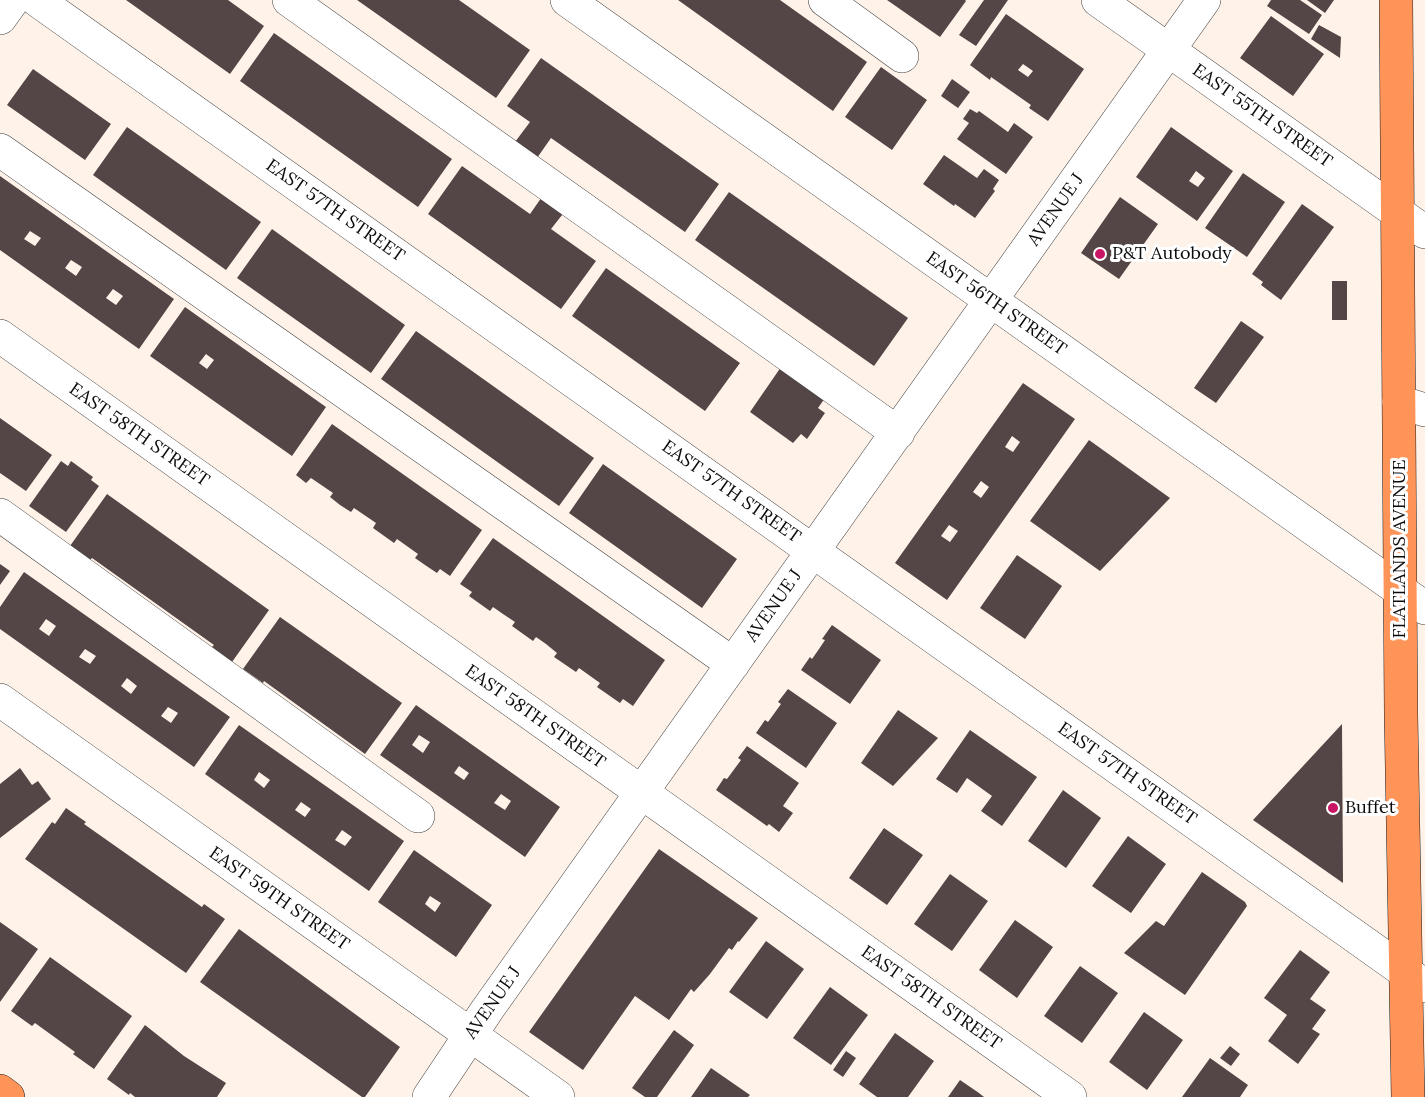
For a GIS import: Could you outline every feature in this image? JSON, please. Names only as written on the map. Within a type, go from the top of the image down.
[{"type":"main road","name":"FLATLANDS AVENUE","points":[[1396,0],[1399,213],[1412,406],[1416,979],[1408,1097]]},
{"type":"main road","points":[[0,1091],[8,1097]]},
{"type":"street","points":[[0,18],[13,0]]},
{"type":"street","name":"EAST 57TH STREET","points":[[37,0],[1416,979]]},
{"type":"street","points":[[289,0],[898,433]]},
{"type":"street","points":[[825,0],[902,56]]},
{"type":"street","name":"EAST 55TH STREET","points":[[1098,0],[1425,232]]},
{"type":"street","name":"AVENUE J","points":[[429,1097],[470,1035],[1204,0]]},
{"type":"street","name":"EAST 56TH STREET","points":[[587,5],[992,301],[1412,599]]},
{"type":"street","points":[[0,150],[733,664]]},
{"type":"street","name":"EAST 58TH STREET","points":[[0,336],[1070,1097]]},
{"type":"street","points":[[0,515],[418,816]]},
{"type":"street","name":"EAST 59TH STREET","points":[[0,700],[558,1097]]},
{"type":"building","points":[[126,0],[228,0],[264,26],[230,74]]},
{"type":"building","points":[[357,0],[459,0],[530,50],[496,98]]},
{"type":"building","points":[[678,0],[780,0],[867,62],[833,111]]},
{"type":"building","points":[[887,0],[965,0],[966,1],[940,37]]},
{"type":"building","points":[[984,0],[1008,0],[976,46],[959,35]]},
{"type":"building","points":[[1271,0],[1300,0],[1322,15],[1309,34],[1267,6]]},
{"type":"building","points":[[1307,0],[1334,0],[1325,13]]},
{"type":"building","points":[[1006,14],[1084,69],[1048,121],[1029,108],[1031,105],[970,65]],"holes":[[[1023,64],[1033,71],[1028,77],[1018,70]]]},
{"type":"building","points":[[1271,16],[1324,54],[1293,96],[1240,58]]},
{"type":"building","points":[[1319,25],[1341,37],[1340,58],[1311,39]]},
{"type":"building","points":[[274,33],[452,159],[418,207],[240,81]]},
{"type":"building","points":[[541,58],[719,184],[685,232],[551,138],[537,158],[515,142],[530,122],[507,106]]},
{"type":"building","points":[[881,67],[927,100],[892,150],[845,117]]},
{"type":"building","points":[[33,69],[111,124],[85,160],[7,105]]},
{"type":"building","points":[[952,79],[970,92],[958,108],[941,96]]},
{"type":"building","points":[[970,109],[977,113],[979,111],[1008,132],[1014,123],[1033,137],[1006,174],[957,139],[969,123],[963,119]]},
{"type":"building","points":[[127,127],[261,222],[226,270],[93,175]]},
{"type":"building","points":[[1171,127],[1233,171],[1197,221],[1136,177]],"holes":[[[1196,171],[1205,178],[1198,187],[1189,181]]]},
{"type":"building","points":[[944,155],[977,178],[984,169],[999,180],[993,189],[995,191],[975,218],[923,184]]},
{"type":"building","points":[[462,166],[530,214],[544,194],[566,210],[551,229],[596,261],[561,309],[428,214]]},
{"type":"building","points":[[1243,173],[1285,202],[1247,257],[1205,228]]},
{"type":"building","points":[[0,176],[174,299],[139,349],[0,250]],"holes":[[[30,231],[41,238],[35,246],[24,239]],[[71,260],[82,267],[76,276],[65,268]],[[113,289],[123,296],[116,305],[106,298]]]},
{"type":"building","points":[[729,192],[908,318],[874,366],[695,240]]},
{"type":"building","points":[[1120,197],[1158,224],[1119,279],[1081,253]]},
{"type":"building","points":[[1302,204],[1334,227],[1281,300],[1261,285],[1263,282],[1252,274]]},
{"type":"building","points":[[272,229],[405,325],[371,373],[237,278]]},
{"type":"building","points":[[606,268],[740,363],[705,411],[572,316]]},
{"type":"building","points":[[1332,281],[1347,281],[1347,320],[1332,320]]},
{"type":"building","points":[[185,307],[326,407],[292,456],[150,356]],"holes":[[[206,354],[214,360],[207,369],[199,363]]]},
{"type":"building","points":[[1241,321],[1264,337],[1216,403],[1194,388]]},
{"type":"building","points":[[416,331],[594,458],[559,506],[381,379]]},
{"type":"building","points":[[781,367],[825,398],[818,408],[825,413],[807,439],[801,434],[793,443],[750,412]]},
{"type":"building","points":[[1023,383],[1075,419],[947,600],[895,563]],"holes":[[[1012,436],[1020,442],[1013,452],[1005,447]],[[981,481],[989,487],[981,498],[973,492]],[[949,525],[958,531],[950,542],[941,536]]]},
{"type":"building","points":[[0,418],[52,455],[26,491],[0,473]]},
{"type":"building","points":[[332,424],[482,530],[450,576],[440,569],[437,573],[415,558],[418,554],[397,539],[394,543],[373,528],[376,523],[354,508],[351,512],[340,505],[330,497],[333,493],[311,478],[306,483],[296,475]]},
{"type":"building","points":[[1089,440],[1170,498],[1100,571],[1030,521]]},
{"type":"building","points":[[61,461],[68,466],[71,461],[93,477],[91,480],[99,486],[66,532],[29,506]]},
{"type":"building","points":[[603,464],[737,559],[702,608],[569,513]]},
{"type":"building","points":[[107,494],[269,610],[232,662],[212,647],[214,645],[92,558],[90,560],[70,546]]},
{"type":"building","points":[[493,538],[665,660],[633,706],[623,699],[620,703],[597,687],[600,683],[579,668],[576,672],[554,657],[557,653],[546,644],[536,637],[533,641],[512,626],[515,622],[493,607],[490,611],[469,596],[472,592],[460,584]]},
{"type":"building","points":[[1017,555],[1062,586],[1025,639],[980,608]]},
{"type":"building","points":[[0,564],[10,571],[0,585]]},
{"type":"building","points":[[24,572],[230,717],[194,767],[0,629],[0,607]],"holes":[[[46,619],[56,626],[49,636],[39,629]],[[85,649],[96,656],[90,664],[79,657]],[[127,678],[137,686],[131,694],[121,686]],[[168,707],[178,713],[171,723],[161,716]]]},
{"type":"building","points":[[280,617],[402,703],[365,754],[264,681],[263,683],[243,669]]},
{"type":"building","points":[[832,625],[881,660],[850,704],[801,670],[819,649],[825,640],[822,639]]},
{"type":"building","points":[[788,689],[837,723],[806,768],[756,733],[765,720],[768,722],[781,704],[778,702]]},
{"type":"building","points":[[416,705],[560,807],[525,857],[380,755]],"holes":[[[419,735],[430,742],[423,753],[412,745]],[[459,766],[469,773],[464,780],[454,773]],[[501,794],[511,801],[505,810],[494,803]]]},
{"type":"building","points":[[898,710],[938,738],[893,786],[861,763]]},
{"type":"building","points":[[1342,724],[1343,883],[1253,820]]},
{"type":"building","points":[[239,725],[404,841],[369,891],[205,774]],"holes":[[[259,772],[270,780],[264,788],[254,780]],[[301,802],[311,809],[305,817],[295,810]],[[342,830],[352,837],[345,846],[335,840]]]},
{"type":"building","points":[[970,730],[1037,777],[1002,826],[981,811],[992,796],[967,778],[957,793],[936,779]]},
{"type":"building","points":[[747,746],[799,783],[783,806],[793,813],[779,832],[716,790],[741,760],[738,758]]},
{"type":"building","points":[[20,768],[32,785],[38,781],[51,799],[0,838],[0,784]]},
{"type":"building","points":[[1063,790],[1101,818],[1066,868],[1028,841]]},
{"type":"building","points":[[66,808],[86,822],[84,824],[202,907],[204,904],[225,919],[186,973],[25,859],[52,822],[55,824]]},
{"type":"building","points":[[884,828],[923,855],[887,905],[849,878]]},
{"type":"building","points":[[1128,836],[1166,864],[1131,913],[1092,886]]},
{"type":"building","points":[[659,849],[758,918],[732,950],[729,948],[694,992],[691,989],[669,1020],[635,996],[583,1070],[529,1032]]},
{"type":"building","points":[[414,850],[492,905],[456,957],[378,902]],"holes":[[[430,896],[441,903],[435,912],[425,904]]]},
{"type":"building","points":[[1202,872],[1245,902],[1247,906],[1185,995],[1124,953],[1156,921],[1164,926]]},
{"type":"building","points":[[950,874],[988,901],[952,951],[914,924]]},
{"type":"building","points":[[1015,920],[1053,947],[1017,998],[979,970]]},
{"type":"building","points":[[0,922],[38,949],[0,1002]]},
{"type":"building","points":[[239,929],[400,1047],[365,1097],[200,982]]},
{"type":"building","points":[[766,941],[804,969],[767,1019],[729,992]]},
{"type":"building","points":[[1300,950],[1330,972],[1310,999],[1326,1010],[1312,1029],[1320,1034],[1298,1064],[1268,1041],[1287,1015],[1264,998]]},
{"type":"building","points":[[50,957],[132,1016],[94,1069],[35,1023],[32,1026],[11,1011]]},
{"type":"building","points":[[1080,966],[1118,993],[1082,1043],[1044,1016]]},
{"type":"building","points":[[830,987],[868,1015],[831,1065],[793,1038]]},
{"type":"building","points":[[1144,1012],[1183,1040],[1147,1090],[1109,1062]]},
{"type":"building","points":[[145,1025],[184,1056],[226,1083],[217,1097],[135,1097],[107,1079]]},
{"type":"building","points":[[674,1030],[694,1045],[657,1097],[645,1097],[632,1088]]},
{"type":"building","points":[[895,1033],[934,1061],[908,1097],[877,1097],[859,1084]]},
{"type":"building","points":[[1230,1046],[1240,1054],[1231,1066],[1220,1058]]},
{"type":"building","points":[[846,1051],[856,1058],[843,1077],[833,1070]]},
{"type":"building","points":[[1210,1058],[1248,1085],[1240,1097],[1182,1097]]},
{"type":"building","points":[[711,1068],[750,1095],[748,1097],[691,1097]]},
{"type":"building","points":[[960,1080],[979,1093],[984,1097],[948,1097]]},
{"type":"place","name":"P&T Autobody","points":[[1100,254]]},
{"type":"place","name":"Buffet","points":[[1333,808]]}]
